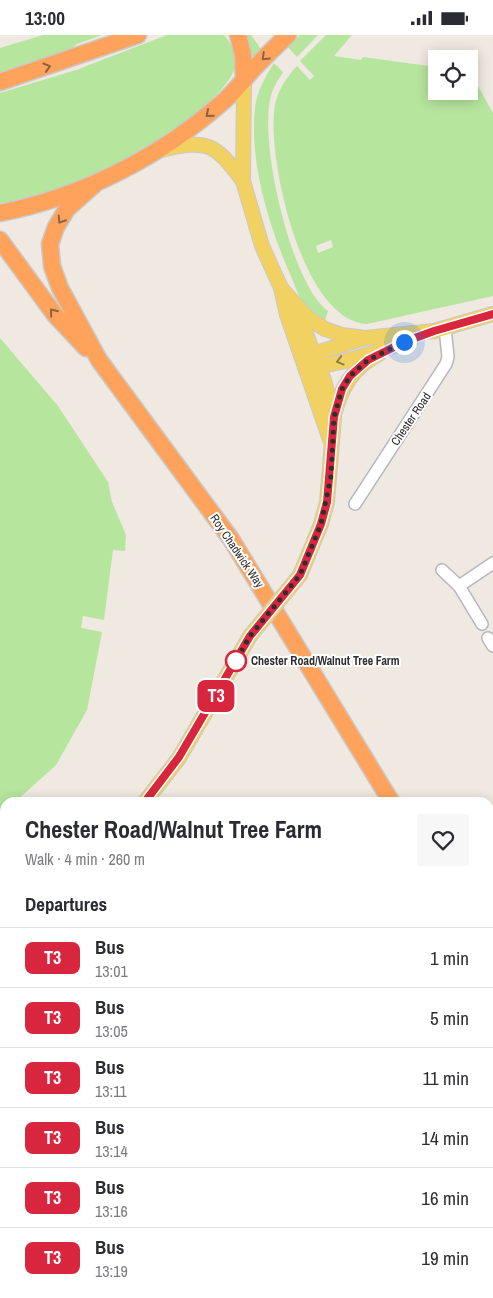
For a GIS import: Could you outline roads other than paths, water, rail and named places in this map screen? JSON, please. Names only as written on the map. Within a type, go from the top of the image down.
[{"type":"highway","points":[[0,82],[138,35]]},
{"type":"highway","points":[[238,35],[243,55],[244,80]]},
{"type":"highway","points":[[0,213],[56,199],[94,185],[153,152],[200,121],[226,99],[288,35]]},
{"type":"highway","name":"Roy Chadwick Way","points":[[94,185],[67,209],[56,227],[50,244],[52,266],[60,288],[99,360],[230,539],[388,797]]},
{"type":"highway","name":"Roy Chadwick Way","points":[[0,240],[30,283]]},
{"type":"highway","name":"Roy Chadwick Way","points":[[0,253],[30,283],[77,339],[99,360]]},
{"type":"main road","points":[[244,80],[243,181],[262,246],[281,288],[287,315],[332,445]]},
{"type":"main road","points":[[153,152],[185,144],[210,147],[222,154],[243,181]]},
{"type":"main road","points":[[281,288],[294,300],[308,318],[325,329],[342,335],[366,338],[439,329]]},
{"type":"main road","points":[[294,300],[299,321],[316,360],[334,417]]},
{"type":"main road","points":[[149,797],[179,757],[250,636],[300,575],[321,524],[327,502],[334,417],[342,389],[350,376],[368,360],[404,342],[439,329],[493,314]]},
{"type":"main road","points":[[305,365],[366,338]]},
{"type":"main road","points":[[316,360],[404,342]]},
{"type":"street","name":"Chester Road","points":[[355,504],[446,364],[448,357],[439,329]]},
{"type":"street","points":[[459,585],[493,563]]},
{"type":"street","points":[[442,571],[459,585],[482,624]]},
{"type":"place","name":"Chester Road/Walnut Tree Farm","points":[[236,661]]}]
